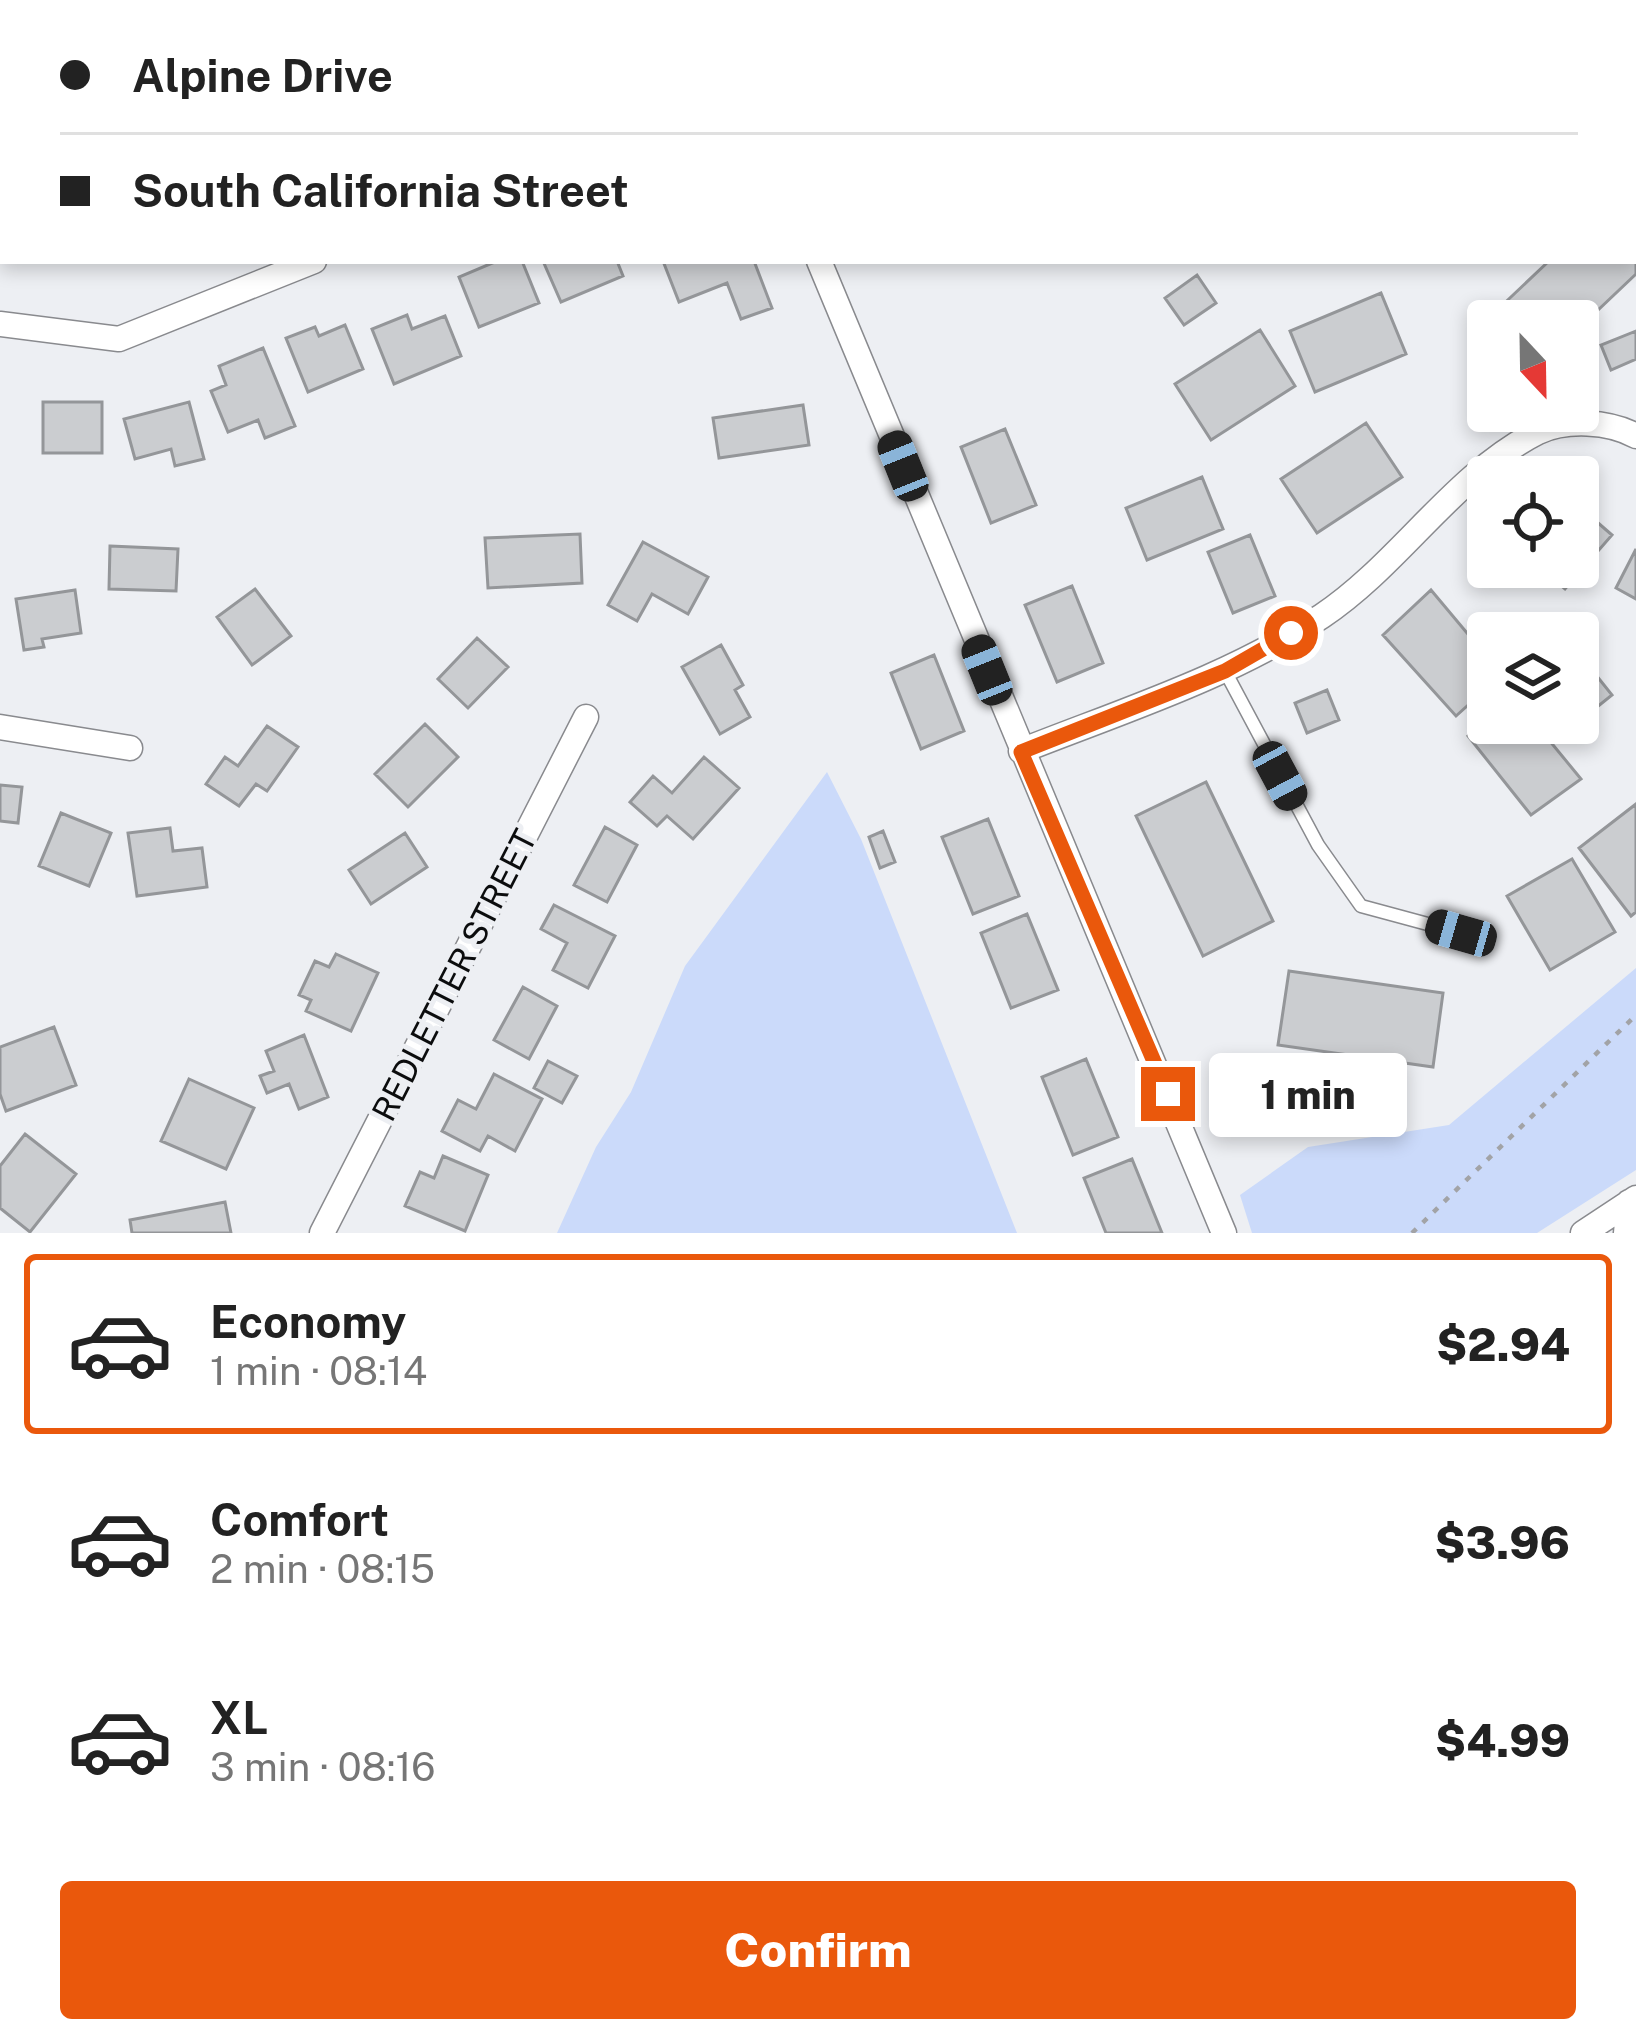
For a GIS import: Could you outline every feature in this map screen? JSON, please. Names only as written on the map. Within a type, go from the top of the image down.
[{"type":"street","points":[[0,325],[119,339],[306,264]]},
{"type":"street","points":[[819,264],[1224,1233]]},
{"type":"street","points":[[1021,752],[1225,671],[1324,615],[1503,452],[1544,429],[1592,423],[1636,436]]},
{"type":"street","name":"REDLETTER STREET","points":[[322,1233],[586,717]]},
{"type":"street","points":[[0,727],[130,748]]},
{"type":"street","points":[[1582,1233],[1632,1200]]},
{"type":"street","points":[[1626,1233],[1632,1200]]},
{"type":"lane","points":[[1225,671],[1318,845],[1361,906],[1461,933]]},
{"type":"path","points":[[1412,1233],[1636,1015]]},
{"type":"shaded area","points":[[827,772],[861,839],[1017,1233],[557,1233],[596,1147],[631,1092],[685,966]]},
{"type":"shaded area","points":[[1636,968],[1636,1170],[1537,1233],[1252,1233],[1240,1195],[1308,1147],[1449,1125]]},
{"type":"building","points":[[490,264],[523,264],[539,303],[479,327],[459,277]]},
{"type":"building","points":[[544,264],[618,264],[623,276],[561,302]]},
{"type":"building","points":[[664,264],[755,264],[772,308],[741,319],[727,283],[679,302]]},
{"type":"building","points":[[1546,264],[1636,264],[1636,274],[1599,309],[1599,300],[1508,300]]},
{"type":"building","points":[[1197,275],[1216,303],[1184,325],[1165,298]]},
{"type":"building","points":[[1381,293],[1406,354],[1315,392],[1290,331]]},
{"type":"building","points":[[407,315],[412,329],[445,316],[461,356],[394,384],[372,329]]},
{"type":"building","points":[[345,325],[363,369],[308,392],[286,338],[315,327],[319,336]]},
{"type":"building","points":[[1260,330],[1295,386],[1211,440],[1175,384]]},
{"type":"building","points":[[1636,331],[1636,359],[1611,370],[1601,345]]},
{"type":"building","points":[[263,348],[295,426],[265,438],[258,420],[228,432],[211,391],[226,385],[219,366]]},
{"type":"building","points":[[43,402],[102,402],[102,453],[43,453]]},
{"type":"building","points":[[189,402],[204,459],[175,466],[171,449],[135,459],[124,419]]},
{"type":"building","points":[[803,405],[809,445],[719,458],[713,418]]},
{"type":"building","points":[[1366,423],[1402,477],[1317,533],[1281,479]]},
{"type":"building","points":[[1005,429],[1036,505],[991,523],[961,447]]},
{"type":"building","points":[[1202,477],[1223,529],[1147,560],[1126,508]]},
{"type":"building","points":[[1599,524],[1612,535],[1599,550]]},
{"type":"building","points":[[580,534],[582,583],[488,588],[485,538]]},
{"type":"building","points":[[1250,535],[1275,596],[1233,613],[1208,552]]},
{"type":"building","points":[[643,542],[708,577],[688,614],[652,594],[637,621],[608,605]]},
{"type":"building","points":[[110,546],[178,549],[176,591],[109,589]]},
{"type":"building","points":[[1636,549],[1636,599],[1616,588]]},
{"type":"building","points":[[1072,586],[1103,663],[1057,682],[1025,605]]},
{"type":"building","points":[[255,589],[291,636],[252,665],[217,617]]},
{"type":"building","points":[[75,590],[81,633],[42,639],[44,647],[24,650],[16,599]]},
{"type":"building","points":[[1431,590],[1467,633],[1467,706],[1456,716],[1383,635]]},
{"type":"building","points":[[477,638],[508,667],[468,708],[438,679]]},
{"type":"building","points":[[721,645],[743,685],[735,690],[750,717],[720,734],[682,667]]},
{"type":"building","points":[[934,655],[964,731],[921,749],[891,673]]},
{"type":"building","points":[[1599,679],[1612,695],[1599,706]]},
{"type":"building","points":[[1327,690],[1339,720],[1307,733],[1295,703]]},
{"type":"building","points":[[425,724],[458,757],[408,807],[375,774]]},
{"type":"building","points":[[267,726],[298,747],[267,791],[256,784],[239,806],[206,784],[225,757],[238,766]]},
{"type":"building","points":[[1474,744],[1552,744],[1581,779],[1531,815]]},
{"type":"building","points":[[704,757],[739,788],[693,839],[667,816],[657,826],[630,802],[653,776],[672,793]]},
{"type":"building","points":[[1206,782],[1273,921],[1203,956],[1136,816]]},
{"type":"building","points":[[0,785],[22,787],[18,823],[0,821]]},
{"type":"building","points":[[1636,804],[1636,912],[1631,916],[1579,848]]},
{"type":"building","points":[[61,813],[111,833],[89,886],[39,866]]},
{"type":"building","points":[[988,819],[1019,896],[973,914],[942,837]]},
{"type":"building","points":[[605,827],[637,845],[607,902],[574,885]]},
{"type":"building","points":[[170,828],[173,851],[202,848],[207,887],[137,896],[128,833]]},
{"type":"building","points":[[883,831],[895,862],[880,868],[869,837]]},
{"type":"building","points":[[405,833],[427,867],[371,904],[349,870]]},
{"type":"building","points":[[1572,859],[1615,932],[1550,970],[1507,896]]},
{"type":"building","points":[[554,905],[615,936],[588,988],[553,970],[567,943],[541,929]]},
{"type":"building","points":[[1027,914],[1058,990],[1011,1008],[981,933]]},
{"type":"building","points":[[336,954],[378,973],[351,1031],[306,1011],[311,1000],[299,995],[315,961],[329,967]]},
{"type":"building","points":[[1289,971],[1443,993],[1433,1067],[1278,1045]]},
{"type":"building","points":[[523,987],[557,1006],[529,1059],[494,1040]]},
{"type":"building","points":[[54,1027],[76,1085],[6,1111],[0,1094],[0,1047]]},
{"type":"building","points":[[304,1035],[328,1097],[299,1109],[289,1084],[267,1093],[260,1076],[274,1071],[266,1051]]},
{"type":"building","points":[[1086,1059],[1118,1137],[1073,1155],[1042,1077]]},
{"type":"building","points":[[548,1061],[577,1076],[562,1103],[534,1088]]},
{"type":"building","points":[[494,1074],[542,1099],[515,1151],[488,1136],[480,1151],[442,1131],[458,1100],[476,1109]]},
{"type":"building","points":[[189,1079],[254,1108],[226,1169],[161,1141]]},
{"type":"building","points":[[25,1134],[76,1174],[30,1232],[0,1208],[0,1166]]},
{"type":"building","points":[[443,1156],[488,1175],[465,1231],[405,1206],[420,1172],[434,1178]]},
{"type":"building","points":[[1132,1159],[1162,1233],[1106,1233],[1084,1178]]},
{"type":"building","points":[[225,1202],[231,1233],[132,1233],[130,1220]]},
{"type":"route","points":[[1168,1094],[1021,752],[1225,671],[1291,633]]}]
